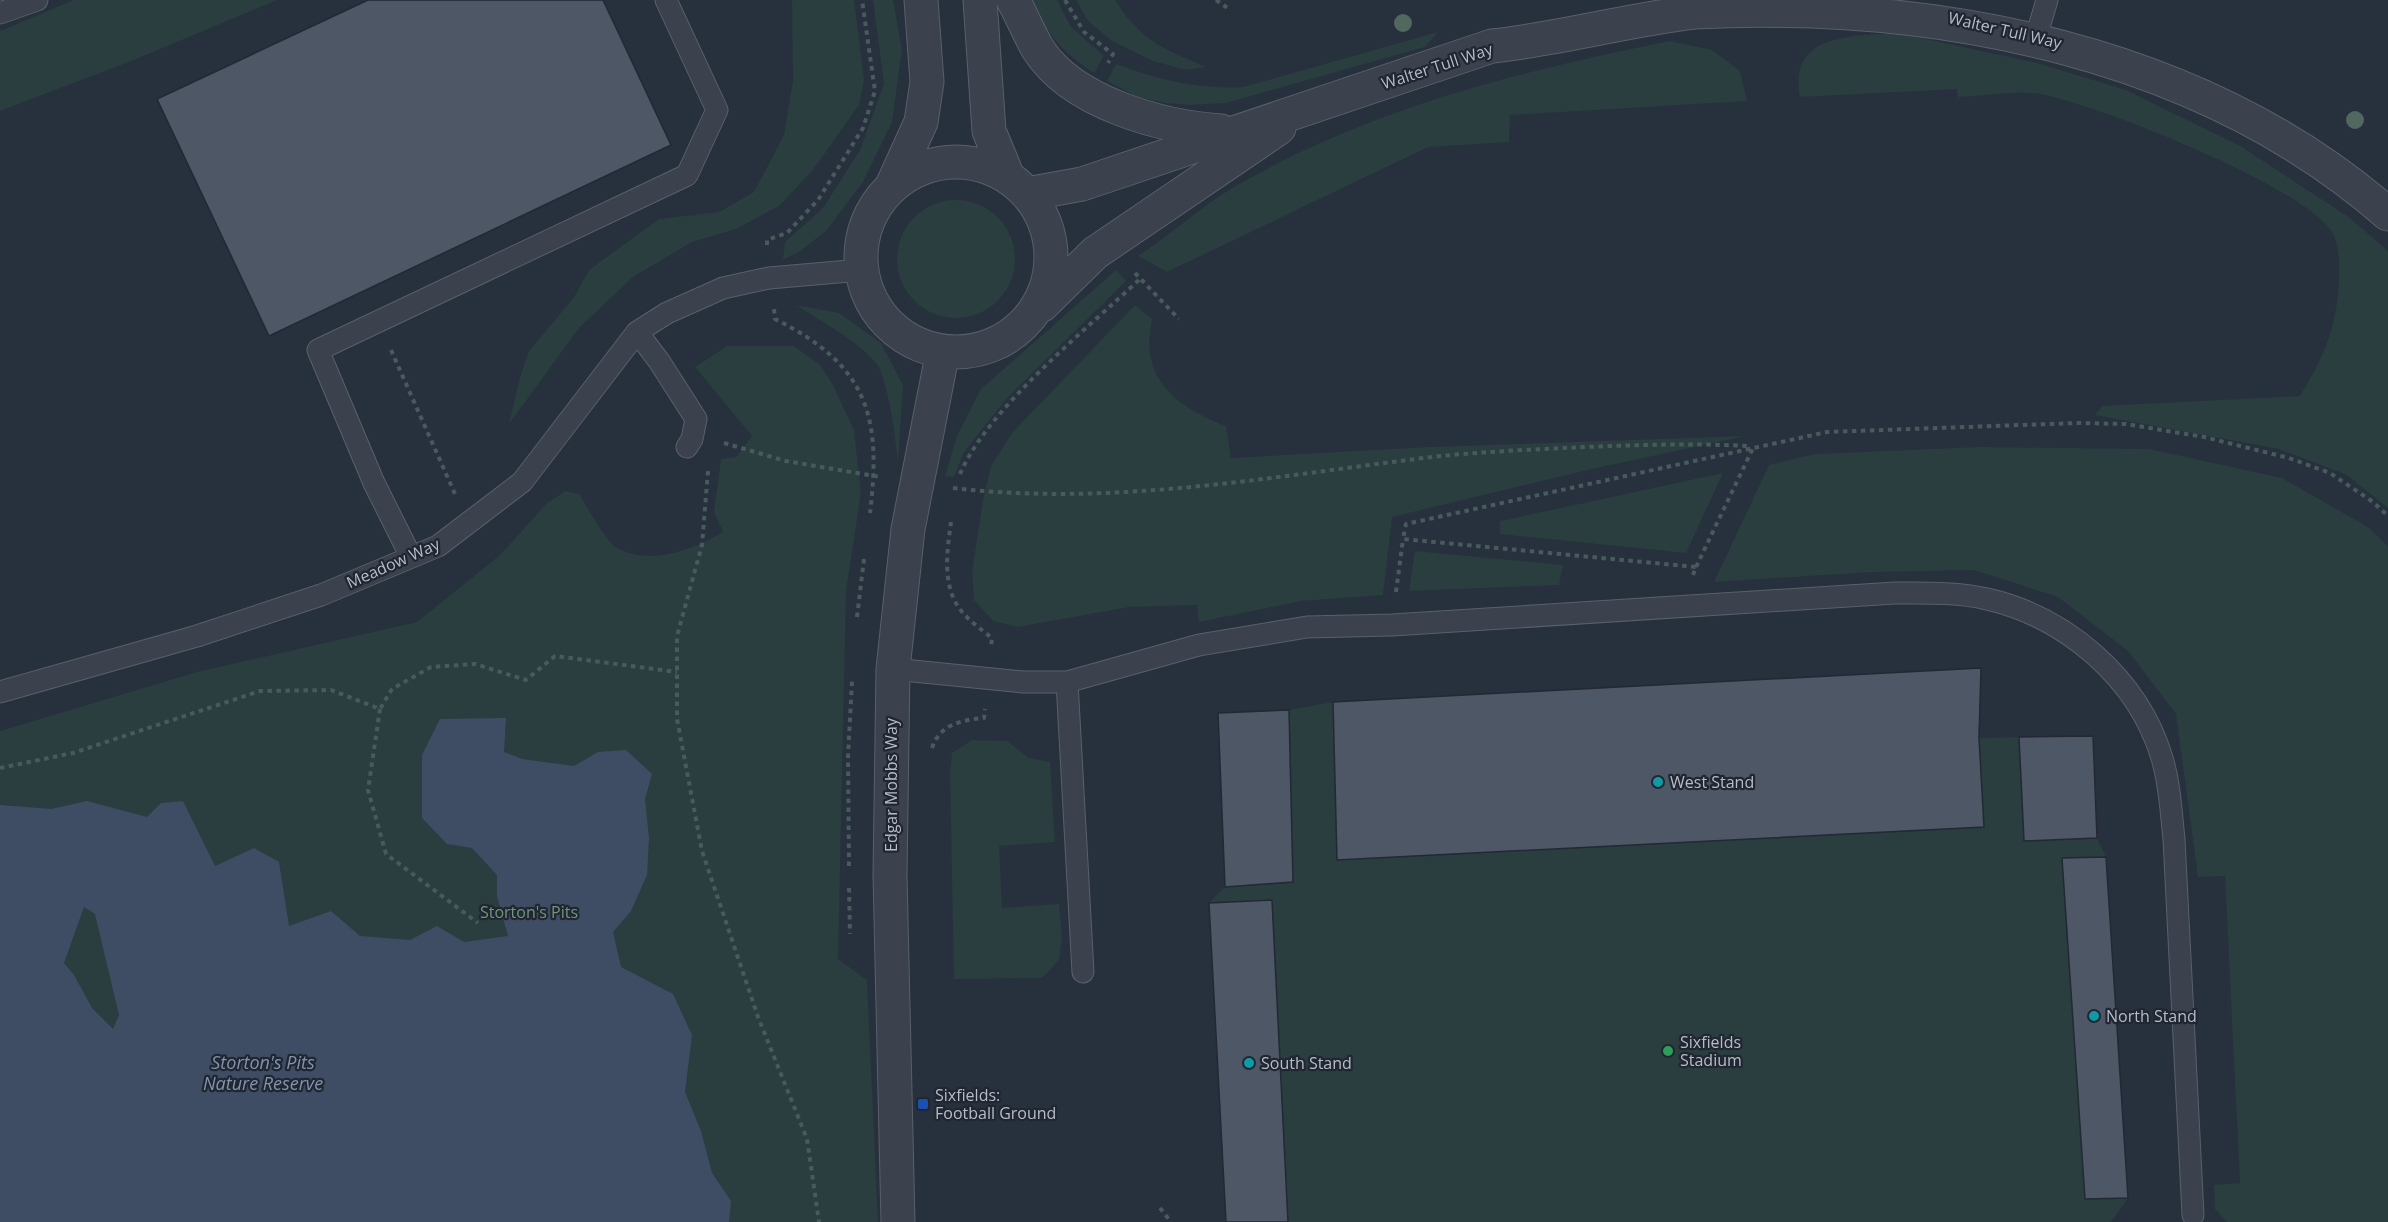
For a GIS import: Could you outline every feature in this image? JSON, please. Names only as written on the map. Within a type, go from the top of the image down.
[{"type":"street","points":[[921,0],[925,28],[926,92],[921,122],[891,188],[873,212],[862,240],[861,270],[868,296],[882,318],[902,336],[924,348],[942,351],[980,349],[1013,331],[1035,312],[1050,273],[1051,251],[1048,231],[1040,211],[1017,186],[989,132],[980,0]]},
{"type":"street","points":[[1013,0],[1039,51],[1065,78],[1130,113],[1184,127],[1231,132]]},
{"type":"street","name":"Walter Tull Way","points":[[1017,186],[1082,184],[1492,46],[1548,40],[1631,21],[1695,12],[1775,8],[1890,9],[1955,17],[2037,34],[2136,66],[2217,101],[2298,148],[2388,214]]},
{"type":"street","name":"Walter Tull Way","points":[[1035,312],[1095,254],[1302,111]]},
{"type":"street","points":[[891,188],[911,173],[935,165],[960,162],[977,165],[1017,186]]},
{"type":"street","name":"Edgar Mobbs Way","points":[[898,1222],[895,1189],[890,864],[893,669],[908,529],[942,351]]},
{"type":"lane","points":[[0,13],[37,0]]},
{"type":"lane","points":[[411,557],[374,483],[318,350],[687,175],[717,110],[666,0]]},
{"type":"lane","points":[[2037,34],[2047,0]]},
{"type":"lane","name":"Meadow Way","points":[[0,692],[197,636],[321,595],[438,546],[522,482],[637,332],[706,294],[745,282],[861,270]]},
{"type":"lane","points":[[637,332],[696,419],[692,439],[687,447]]},
{"type":"lane","points":[[893,669],[1023,682],[1066,682],[1231,638],[1307,627],[1392,625],[1895,593],[1944,593],[1985,598],[2016,607],[2049,621],[2106,665],[2134,698],[2150,726],[2162,757],[2169,790],[2194,1220]]},
{"type":"lane","points":[[1066,682],[1083,972]]},
{"type":"path","points":[[767,240],[787,233],[818,200],[863,128],[875,91],[862,0]]},
{"type":"path","points":[[1065,0],[1084,32],[1113,54]]},
{"type":"path","points":[[1216,0],[1229,9]]},
{"type":"path","points":[[954,498],[969,456],[1002,412],[1140,279],[1179,320]]},
{"type":"path","points":[[709,441],[734,444],[786,461],[874,477],[871,426],[865,403],[851,376],[815,342],[775,319]]},
{"type":"path","points":[[379,320],[455,495]]},
{"type":"path","points":[[695,423],[709,441],[702,544],[677,636],[677,719],[702,851],[758,1017],[807,1139],[819,1222]]},
{"type":"path","points":[[1392,625],[1406,524],[1827,432],[2078,423],[2126,424],[2204,437],[2289,458],[2330,473],[2373,502],[2388,516]]},
{"type":"path","points":[[956,489],[1020,494],[1202,488],[1411,459],[1543,449],[1694,443],[1755,446]]},
{"type":"path","points":[[1678,608],[1755,446]]},
{"type":"path","points":[[951,519],[947,573],[952,596],[963,613],[992,638]]},
{"type":"path","points":[[1403,539],[1696,567]]},
{"type":"path","points":[[478,923],[386,854],[368,790],[381,710],[392,689],[431,667],[475,664],[526,680],[555,656],[677,672]]},
{"type":"path","points":[[0,768],[73,753],[260,691],[331,690],[381,710]]},
{"type":"path","points":[[931,752],[941,732],[952,723],[984,718]]},
{"type":"path","points":[[1160,1208],[1172,1222]]},
{"type":"green space","points":[[74,0],[277,0],[134,60],[0,111],[0,31]]},
{"type":"green space","points":[[792,0],[854,0],[864,80],[859,105],[813,170],[779,206],[736,229],[692,242],[633,277],[579,328],[509,424],[520,377],[529,351],[574,297],[589,270],[659,219],[719,212],[754,192],[784,135],[793,81]]},
{"type":"green space","points":[[873,0],[893,0],[902,50],[892,122],[863,182],[826,231],[799,252],[783,260],[785,242],[823,208],[860,150],[884,84]]},
{"type":"green space","points":[[1031,0],[1057,0],[1071,27],[1104,56],[1094,73],[1056,42]]},
{"type":"green space","points":[[1076,0],[1115,0],[1144,35],[1165,49],[1206,67],[1185,70],[1153,61],[1112,41],[1088,21]]},
{"type":"green space","points":[[1438,32],[1425,47],[1226,103],[1190,105],[1164,103],[1138,97],[1107,81],[1116,64],[1148,75],[1193,85],[1243,87]]},
{"type":"green space","points":[[1897,33],[2037,63],[2126,90],[2242,147],[2350,218],[2388,251],[2388,508],[2347,475],[2279,449],[2095,415],[2102,406],[2300,396],[2317,366],[2330,334],[2336,312],[2339,283],[2336,242],[2332,232],[2313,213],[2282,192],[2196,150],[2105,113],[2040,94],[2010,93],[1958,97],[1957,89],[1800,97],[1799,76],[1804,60],[1814,49],[1844,38]]},
{"type":"green space","points":[[1670,41],[1712,50],[1740,71],[1747,101],[1510,115],[1509,142],[1428,147],[1167,272],[1138,256],[1234,187],[1285,160],[1391,114],[1501,80]]},
{"type":"green space","points":[[956,200],[979,204],[998,217],[1011,236],[1015,259],[1011,282],[998,301],[979,314],[956,318],[933,314],[914,301],[901,282],[897,259],[901,236],[914,217],[933,204]]},
{"type":"green space","points":[[1116,270],[1126,281],[1008,397],[964,452],[954,477],[945,476],[957,436],[981,389]]},
{"type":"green space","points":[[796,305],[839,313],[881,343],[903,385],[898,463],[888,396],[876,363],[849,339]]},
{"type":"green space","points":[[1135,305],[1152,319],[1149,348],[1159,379],[1167,390],[1188,407],[1226,426],[1231,458],[1430,447],[1746,436],[1592,469],[1392,517],[1383,595],[1301,601],[1199,622],[1197,605],[1129,607],[1018,627],[993,621],[974,600],[972,572],[983,500],[991,466],[1012,433]]},
{"type":"green space","name":"Storton's Pits","points":[[727,346],[794,346],[820,365],[833,385],[854,430],[861,493],[846,591],[838,959],[867,980],[878,1222],[0,1222],[0,731],[197,672],[417,622],[500,555],[546,504],[565,491],[579,494],[608,539],[617,548],[630,553],[657,556],[685,550],[711,539],[723,532],[714,512],[721,459],[736,457],[752,436],[695,367]]},
{"type":"green space","points":[[1980,447],[2149,449],[2282,478],[2368,527],[2388,546],[2388,1222],[2227,1222],[2215,1209],[2214,1185],[2240,1183],[2225,876],[2198,877],[2176,714],[2128,651],[2058,597],[1974,570],[1873,572],[1714,582],[1769,465],[1815,454]]},
{"type":"green space","points":[[1723,473],[1686,553],[1500,534],[1500,521]]},
{"type":"green space","points":[[1415,551],[1563,565],[1559,585],[1409,591]]},
{"type":"green space","name":"Sixfields Stadium","points":[[1981,668],[1979,738],[2093,736],[2097,838],[2106,857],[2128,1198],[2111,1222],[1226,1222],[1209,903],[1225,887],[1218,713],[1289,710],[1333,702]]},
{"type":"green space","points":[[972,740],[1007,741],[1029,758],[1050,762],[1055,842],[999,846],[1002,908],[1059,904],[1062,937],[1059,960],[1042,978],[954,979],[950,773],[952,753]]},
{"type":"water","name":"Storton's Pits Nature Reserve","points":[[506,718],[504,752],[522,759],[574,766],[598,752],[626,750],[652,774],[645,799],[649,838],[647,875],[631,911],[613,932],[621,967],[673,994],[692,1035],[685,1092],[701,1131],[712,1173],[731,1201],[729,1222],[0,1222],[0,805],[51,809],[87,801],[147,817],[161,803],[183,801],[215,866],[254,848],[279,862],[289,926],[331,911],[360,936],[410,940],[437,926],[464,942],[508,936],[497,896],[497,875],[472,848],[447,844],[422,818],[422,755],[440,719]],"holes":[[[84,907],[95,914],[119,1015],[113,1029],[92,1008],[74,975],[64,963]]]},
{"type":"building","points":[[368,0],[603,0],[671,145],[269,336],[157,99]]},
{"type":"building","name":"West Stand","points":[[1981,668],[1979,738],[1984,827],[1337,860],[1333,702]]},
{"type":"building","points":[[1289,710],[1293,882],[1225,887],[1218,713]]},
{"type":"building","points":[[2093,736],[2097,838],[2024,841],[2019,737]]},
{"type":"building","name":"North Stand","points":[[2106,857],[2128,1198],[2085,1199],[2062,858]]},
{"type":"building","name":"South Stand","points":[[1272,900],[1288,1222],[1226,1222],[1209,903]]},
{"type":"place","name":"West Stand","points":[[1658,782]]},
{"type":"place","name":"North Stand","points":[[2094,1016]]},
{"type":"place","name":"Sixfields Stadium","points":[[1668,1051]]},
{"type":"place","name":"South Stand","points":[[1249,1063]]},
{"type":"place","name":"Sixfields: Football Ground","points":[[923,1104]]}]
